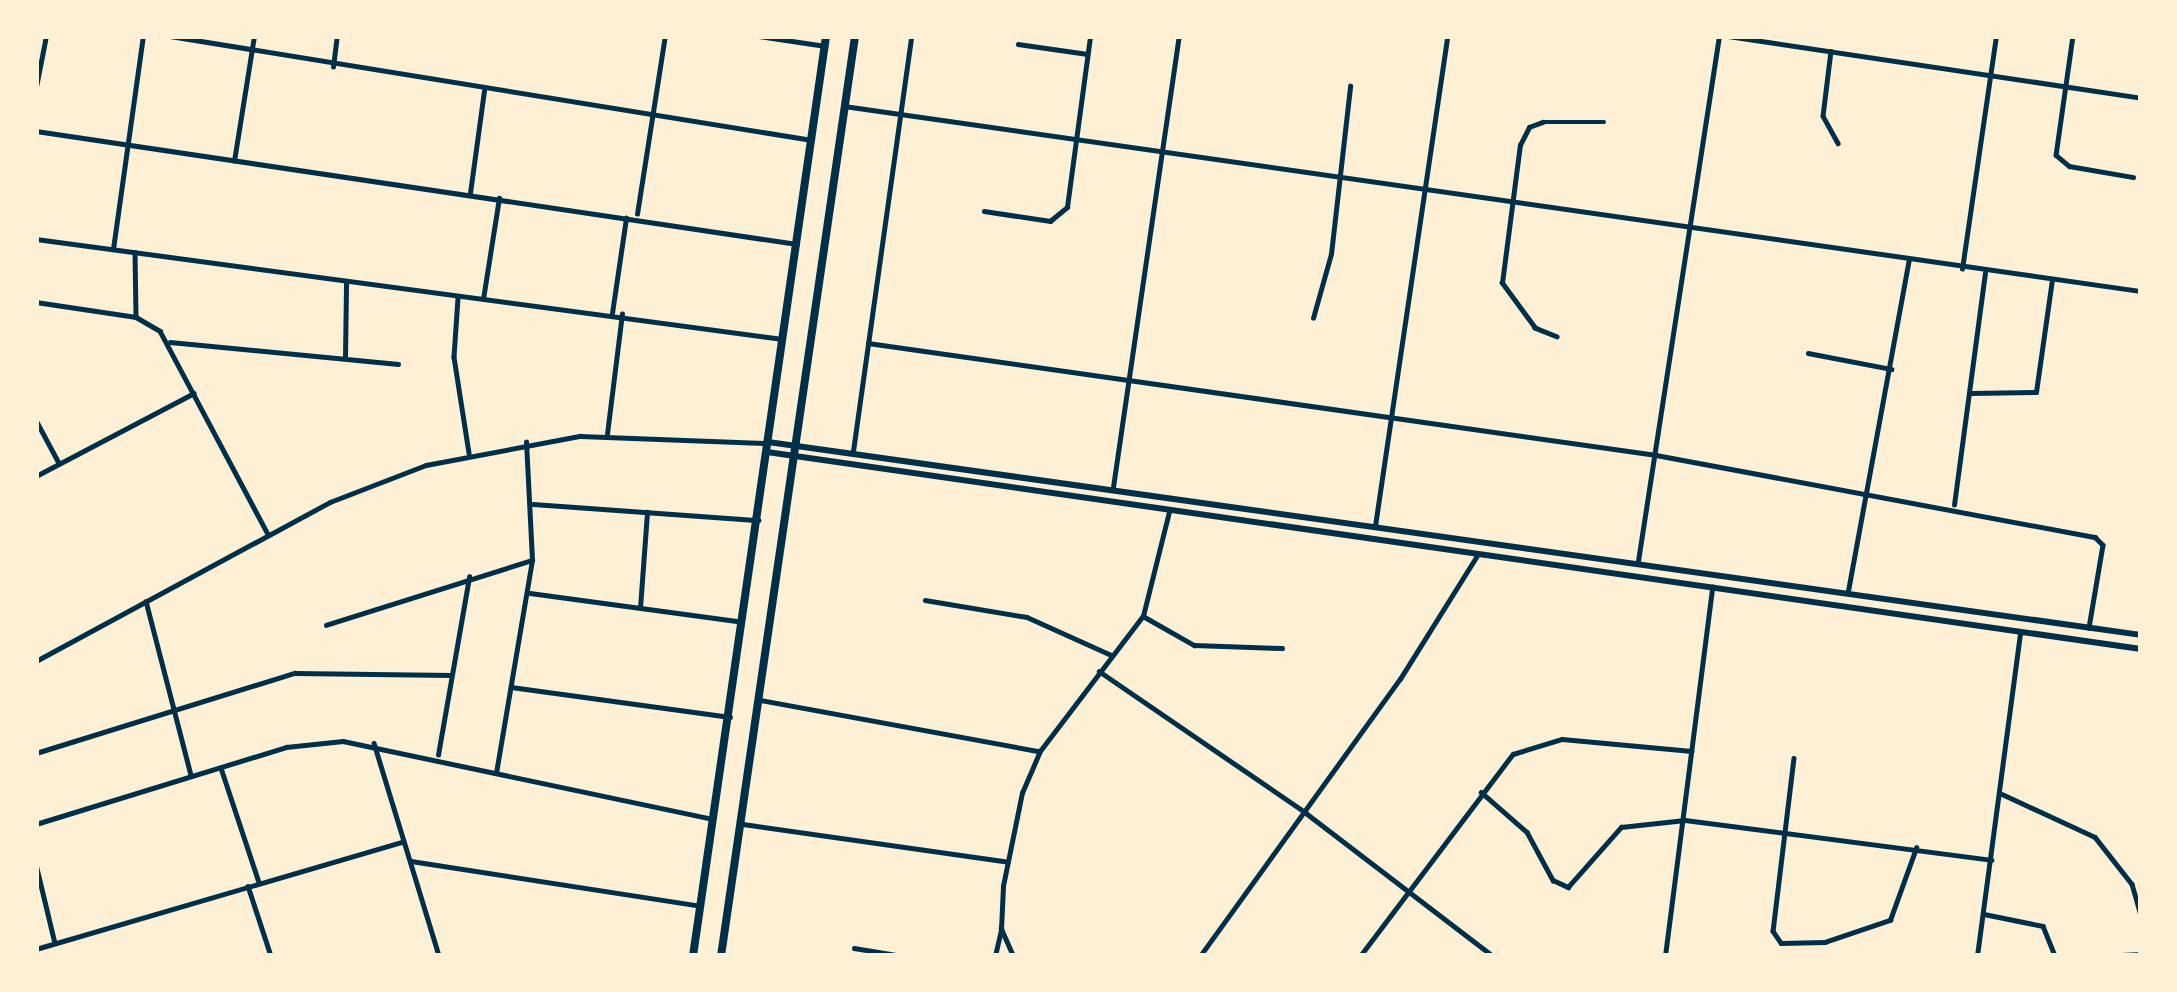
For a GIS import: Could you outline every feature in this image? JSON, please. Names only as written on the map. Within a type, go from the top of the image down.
[{"type":"main road","points":[[721,956],[854,36]]},
{"type":"main road","points":[[693,956],[826,41]]},
{"type":"street","points":[[36,87],[46,36]]},
{"type":"street","points":[[113,248],[143,36]]},
{"type":"street","points":[[170,36],[484,92],[812,140]]},
{"type":"street","points":[[234,162],[254,36]]},
{"type":"street","points":[[333,67],[337,36]]},
{"type":"street","points":[[637,216],[664,36]]},
{"type":"street","points":[[759,36],[826,41]]},
{"type":"street","points":[[853,451],[911,36]]},
{"type":"street","points":[[984,211],[1056,220],[1067,208],[1090,36]]},
{"type":"street","points":[[1113,487],[1179,36]]},
{"type":"street","points":[[1375,526],[1447,36]]},
{"type":"street","points":[[1639,561],[1719,36]]},
{"type":"street","points":[[1728,36],[2141,98]]},
{"type":"street","points":[[1826,36],[1823,116],[1838,143]]},
{"type":"street","points":[[1962,269],[1996,36]]},
{"type":"street","points":[[2073,36],[2059,160],[2133,177]]},
{"type":"street","points":[[1018,44],[1088,54]]},
{"type":"street","points":[[1313,318],[1343,180],[1350,86]]},
{"type":"street","points":[[470,194],[484,92]]},
{"type":"street","points":[[844,106],[1512,207],[2141,291]]},
{"type":"street","points":[[1557,337],[1534,328],[1502,283],[1529,127],[1604,122]]},
{"type":"street","points":[[36,130],[234,162],[637,216],[796,244]]},
{"type":"street","points":[[483,299],[499,198]]},
{"type":"street","points":[[612,313],[626,215]]},
{"type":"street","points":[[36,239],[782,339]]},
{"type":"street","points":[[134,252],[136,317]]},
{"type":"street","points":[[1848,591],[1910,260]]},
{"type":"street","points":[[1954,505],[1985,272]]},
{"type":"street","points":[[1969,392],[2036,392],[2052,280]]},
{"type":"street","points":[[345,358],[346,282]]},
{"type":"street","points":[[458,297],[454,357],[470,453]]},
{"type":"street","points":[[36,302],[136,317],[169,342],[268,533]]},
{"type":"street","points":[[607,435],[622,314]]},
{"type":"street","points":[[169,342],[398,364]]},
{"type":"street","points":[[868,343],[1390,422],[1656,454],[1954,505],[2102,542],[2090,628]]},
{"type":"street","points":[[1808,353],[1892,369]]},
{"type":"street","points":[[36,476],[194,393]]},
{"type":"street","points":[[36,420],[59,464]]},
{"type":"street","points":[[36,661],[342,497],[470,453],[526,442],[607,435],[796,450],[1169,512],[2141,649]]},
{"type":"street","points":[[496,773],[532,560],[533,504],[526,442]]},
{"type":"street","points":[[796,450],[853,451],[2141,635]]},
{"type":"street","points":[[533,504],[758,520]]},
{"type":"street","points":[[640,608],[648,510]]},
{"type":"street","points":[[995,956],[1005,861],[1040,751],[1143,616],[1169,512]]},
{"type":"street","points":[[1201,956],[1306,813],[1478,554]]},
{"type":"street","points":[[1580,568],[1582,554]]},
{"type":"street","points":[[326,625],[532,560]]},
{"type":"street","points":[[438,758],[469,577]]},
{"type":"street","points":[[1665,956],[1712,587]]},
{"type":"street","points":[[528,593],[744,622]]},
{"type":"street","points":[[925,600],[1027,617],[1111,655]]},
{"type":"street","points":[[146,601],[191,776]]},
{"type":"street","points":[[1143,616],[1194,645],[1282,648]]},
{"type":"street","points":[[1977,956],[2020,632]]},
{"type":"street","points":[[36,753],[311,670],[452,675]]},
{"type":"street","points":[[1099,671],[1306,813],[1493,956]]},
{"type":"street","points":[[511,687],[730,717]]},
{"type":"street","points":[[760,700],[1040,751]]},
{"type":"street","points":[[1360,956],[1513,754],[1550,740],[1690,751]]},
{"type":"street","points":[[374,742],[438,956]]},
{"type":"street","points":[[36,824],[300,745],[374,742],[715,820]]},
{"type":"street","points":[[1794,758],[1789,831],[1773,931],[1796,947],[1890,920],[1916,848]]},
{"type":"street","points":[[221,768],[260,884]]},
{"type":"street","points":[[1481,792],[1532,836],[1563,887],[1576,884],[1621,826],[1685,820],[1991,860]]},
{"type":"street","points":[[2002,794],[2095,837],[2132,884],[2141,915]]},
{"type":"street","points":[[743,824],[1005,861]]},
{"type":"street","points":[[36,949],[401,842]]},
{"type":"street","points":[[411,861],[701,906]]},
{"type":"street","points":[[36,864],[56,943]]},
{"type":"street","points":[[248,886],[271,956]]},
{"type":"street","points":[[1984,914],[2043,926],[2055,956]]},
{"type":"street","points":[[1001,929],[1013,956]]},
{"type":"street","points":[[854,948],[903,956]]},
{"type":"street","points":[[2100,956],[2141,954]]}]
